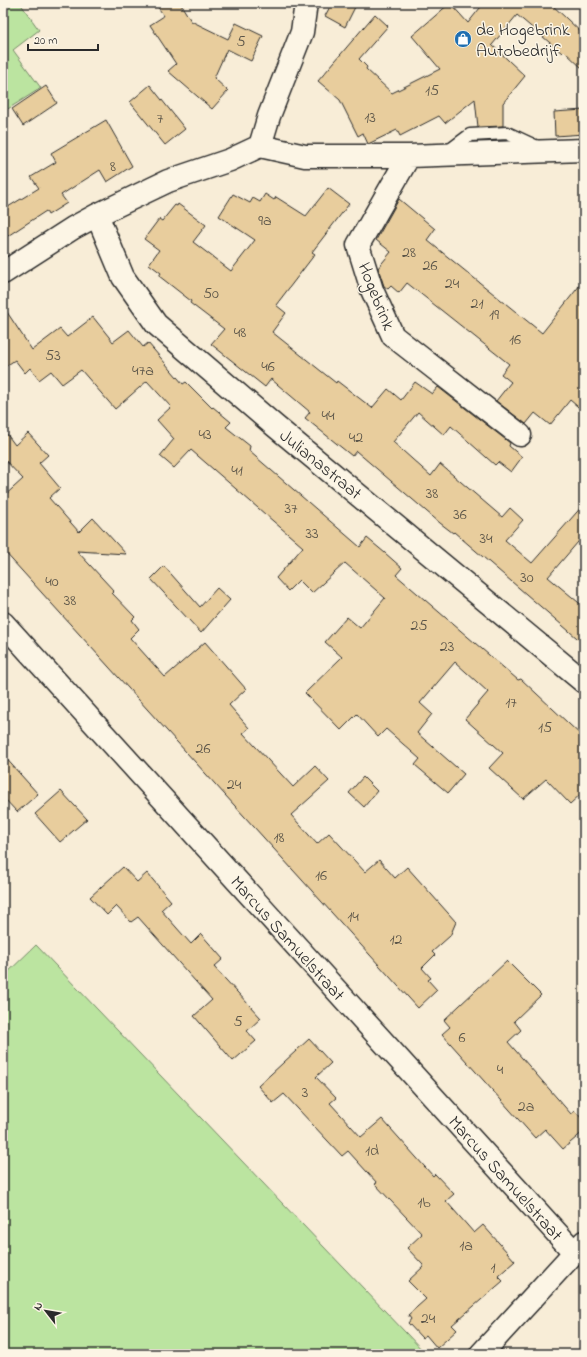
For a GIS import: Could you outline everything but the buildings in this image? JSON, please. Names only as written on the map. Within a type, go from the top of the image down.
[{"type":"street","points":[[260,146],[269,116],[302,32],[306,3]]},
{"type":"street","points":[[3,273],[73,228],[97,215],[168,181],[230,160],[260,146],[305,156],[408,156],[584,150]]},
{"type":"street","name":"Hogebrink","points":[[408,156],[358,245],[372,290],[393,336],[520,435]]},
{"type":"street","name":"Julianastraat","points":[[97,215],[123,277],[156,324],[275,426],[584,682]]},
{"type":"street","name":"Marcus Samuelstraat","points":[[3,623],[579,1247]]},
{"type":"street","points":[[482,1354],[579,1247]]},
{"type":"green space","points":[[3,3],[20,3],[39,30],[13,50],[41,88],[3,112]]},
{"type":"green space","points":[[36,945],[426,1354],[3,1354],[3,977]]},
{"type":"place","name":"de Hogebrink Autobedrijf","points":[[463,39]]}]
